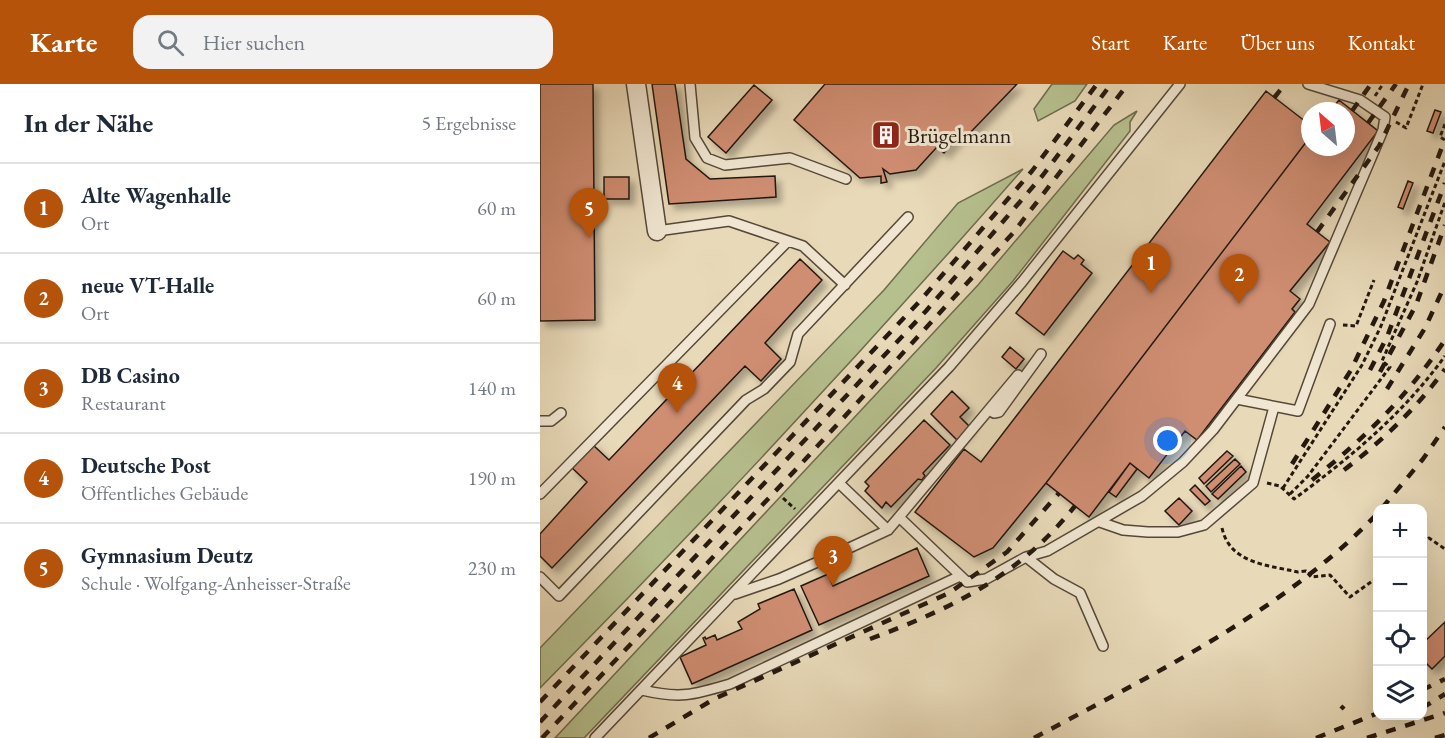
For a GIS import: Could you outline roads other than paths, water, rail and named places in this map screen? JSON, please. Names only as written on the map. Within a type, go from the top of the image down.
[{"type":"street","points":[[636,84],[657,231]]},
{"type":"lane","points":[[690,84],[695,138],[707,158],[725,165],[789,158],[846,179]]},
{"type":"lane","points":[[596,738],[949,367],[1022,282],[1180,84]]},
{"type":"lane","points":[[899,517],[967,582],[986,579],[1026,557],[1047,551],[1100,522],[1142,496],[1183,462],[1237,399],[1309,304],[1383,130],[1385,117],[1360,99],[1308,84]]},
{"type":"lane","points":[[540,577],[559,596],[746,400],[764,389],[790,362],[798,334],[908,217]]},
{"type":"lane","points":[[657,231],[729,221],[803,246],[845,285]]},
{"type":"lane","points":[[540,494],[788,241]]},
{"type":"lane","points":[[1237,399],[1298,411],[1330,324]]},
{"type":"lane","points":[[989,410],[994,413],[999,412],[1041,354]]},
{"type":"lane","points":[[732,595],[779,579],[888,530],[1018,375]]},
{"type":"lane","points":[[1100,522],[1123,530],[1148,532],[1178,532],[1204,525],[1253,483],[1274,407]]},
{"type":"lane","points":[[540,421],[551,421],[561,413]]},
{"type":"lane","points":[[840,484],[888,530]]},
{"type":"lane","points":[[1026,557],[1054,579],[1080,593],[1102,646]]},
{"type":"lane","points":[[642,690],[667,696],[689,696],[730,684],[960,576]]},
{"type":"railway","points":[[540,702],[919,302],[1032,171],[1097,84]]},
{"type":"railway","points":[[540,722],[926,311],[1043,175],[1111,84]]},
{"type":"railway","points":[[542,738],[801,464],[1013,233],[1128,84]]},
{"type":"railway","points":[[1274,98],[1285,84]]},
{"type":"railway","points":[[1355,107],[1371,84]]},
{"type":"railway","points":[[1368,123],[1396,84]]},
{"type":"railway","points":[[1317,232],[1379,146],[1409,84]]},
{"type":"railway","points":[[1292,464],[1351,370],[1384,301],[1445,139]]},
{"type":"railway","points":[[1370,370],[1387,337],[1445,183]]},
{"type":"railway","points":[[1380,372],[1416,305],[1445,225]]},
{"type":"railway","points":[[1387,389],[1425,328],[1445,285]]},
{"type":"railway","points":[[1312,480],[1384,416],[1415,381],[1445,340]]},
{"type":"railway","points":[[1344,470],[1398,423],[1445,369]]},
{"type":"railway","points":[[1385,504],[1423,459],[1445,427]]},
{"type":"railway","points":[[649,738],[714,699],[949,593],[1007,552],[1059,493]]},
{"type":"railway","points":[[870,639],[929,615],[983,587],[1031,552],[1054,531],[1075,506]]},
{"type":"railway","points":[[1034,738],[1170,665],[1259,611],[1301,581],[1373,518]]},
{"type":"railway","points":[[1427,688],[1445,679]]},
{"type":"railway","points":[[1427,705],[1445,694]]},
{"type":"railway","points":[[1341,709],[1344,706]]},
{"type":"railway","points":[[1367,738],[1445,713]]},
{"type":"railway","points":[[1316,738],[1373,715]]},
{"type":"railway","points":[[1435,738],[1445,735]]},
{"type":"place","name":"Brügelmann","points":[[886,135]]},
{"type":"place","name":"Gymnasium Deutz","points":[[589,238]]},
{"type":"place","name":"Alte Wagenhalle","points":[[1151,293]]},
{"type":"place","name":"neue VT-Halle","points":[[1239,304]]},
{"type":"place","name":"Deutsche Post","points":[[677,413]]},
{"type":"place","name":"DB Casino","points":[[833,586]]}]
